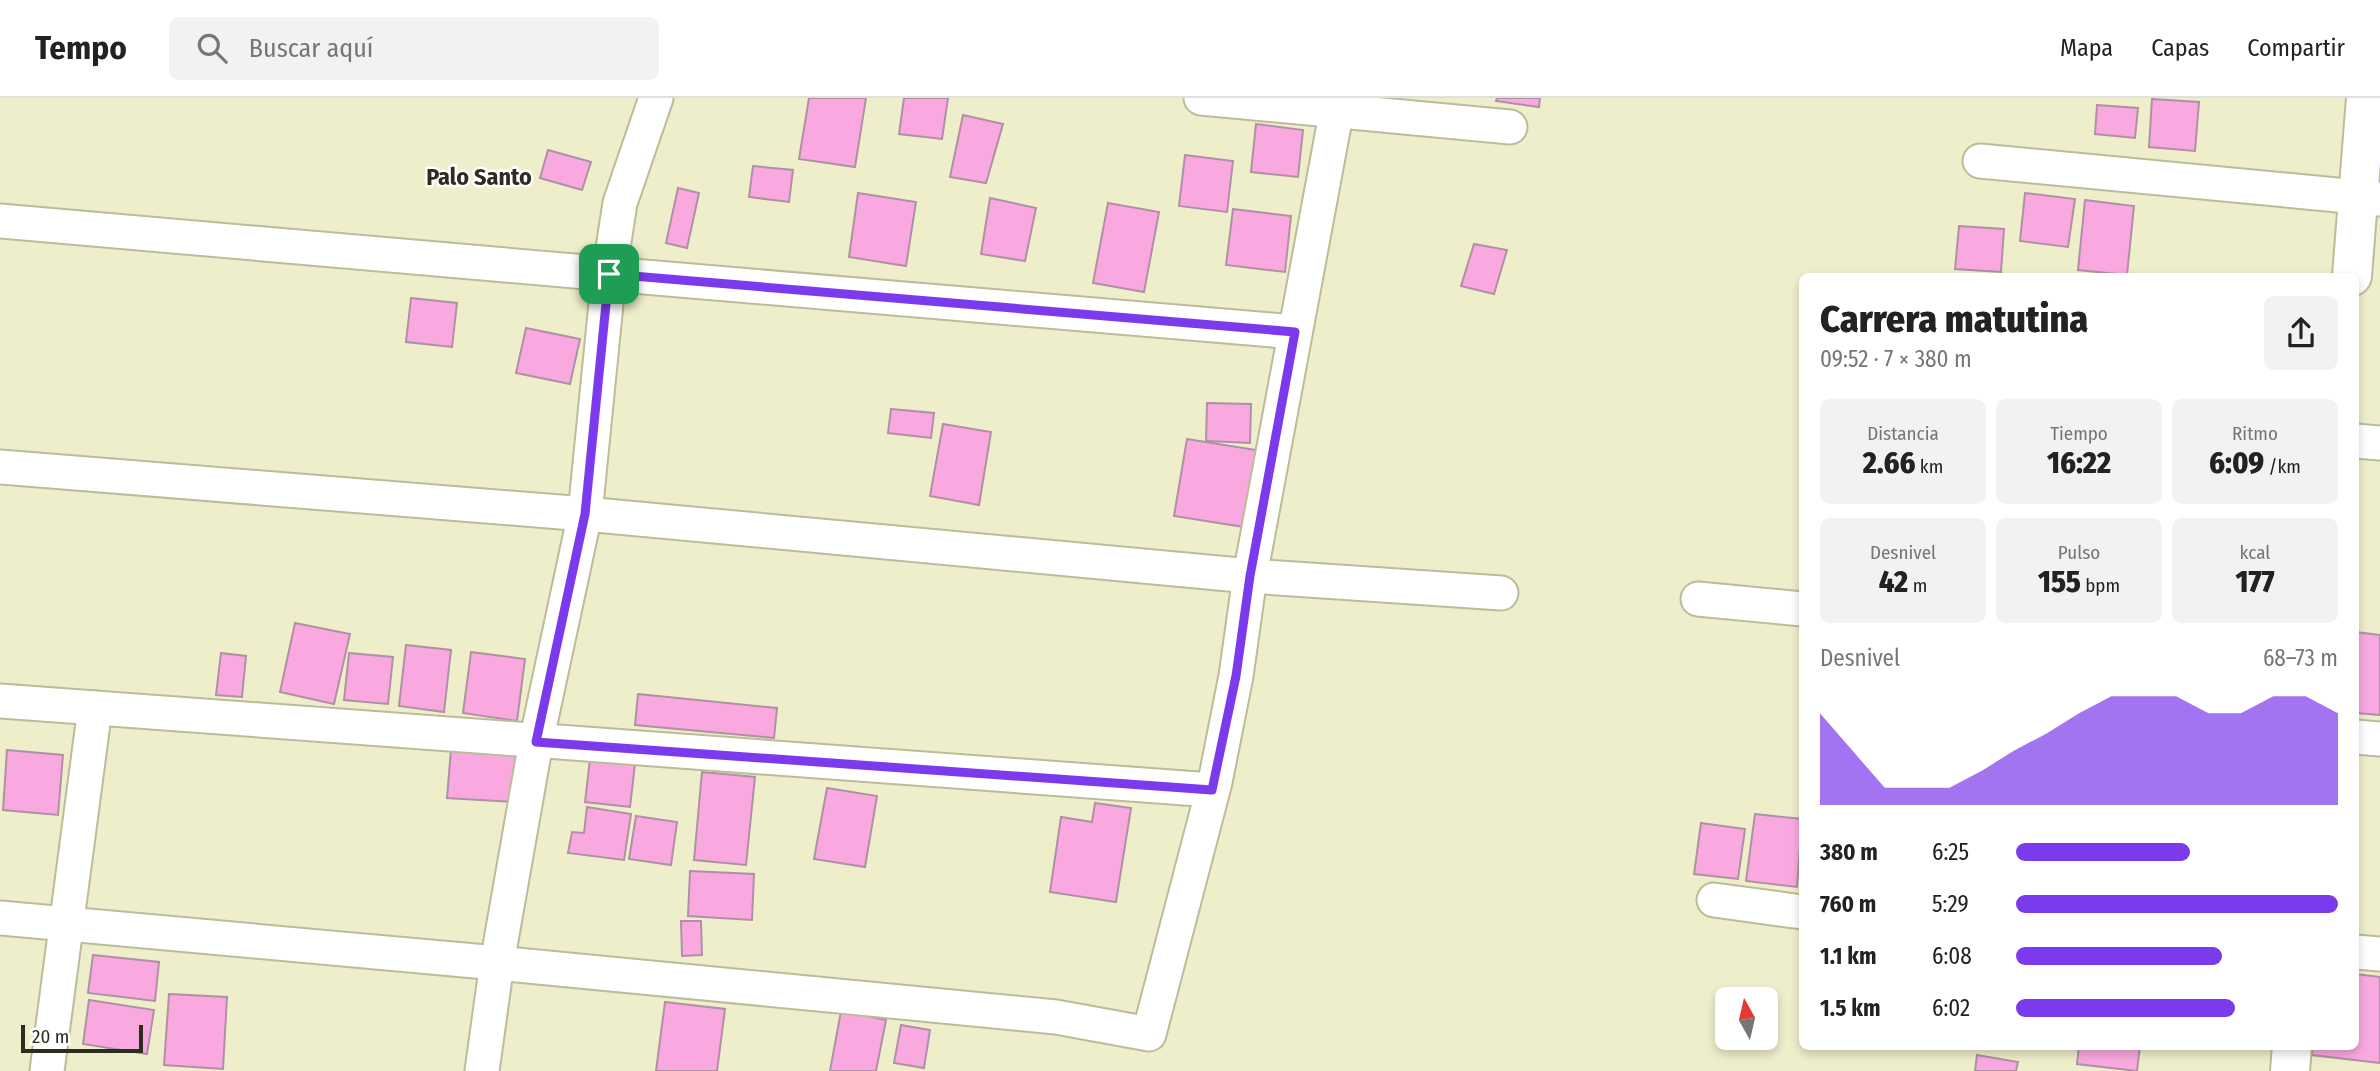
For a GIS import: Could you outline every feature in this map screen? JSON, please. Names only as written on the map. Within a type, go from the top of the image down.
[{"type":"street","points":[[482,1071],[497,963],[536,742],[585,514],[609,274],[620,203],[656,98]]},
{"type":"street","points":[[1201,98],[1338,104],[1510,127]]},
{"type":"street","points":[[2353,273],[2369,198],[2366,98]]},
{"type":"street","points":[[0,918],[1056,1017],[1149,1034],[1212,790],[1236,676],[1250,576],[1338,104]]},
{"type":"street","points":[[1980,161],[2369,198]]},
{"type":"street","points":[[0,221],[1295,332]]},
{"type":"street","points":[[2359,441],[2380,443]]},
{"type":"street","points":[[0,467],[585,514],[1250,576],[1501,593]]},
{"type":"street","points":[[1698,599],[1799,608]]},
{"type":"street","points":[[0,701],[1212,790]]},
{"type":"street","points":[[47,1071],[95,708]]},
{"type":"street","points":[[2359,737],[2380,739]]},
{"type":"street","points":[[1714,900],[1799,912]]},
{"type":"street","points":[[2359,952],[2380,954]]},
{"type":"street","points":[[2290,1071],[2292,1050]]},
{"type":"building","points":[[809,98],[866,98],[855,167],[799,159]]},
{"type":"building","points":[[904,98],[948,98],[942,139],[899,134]]},
{"type":"building","points":[[1497,98],[1540,98],[1539,107],[1496,101]]},
{"type":"building","points":[[2152,99],[2199,102],[2195,151],[2149,147]]},
{"type":"building","points":[[2097,105],[2138,108],[2135,138],[2095,134]]},
{"type":"building","points":[[963,115],[1003,124],[986,183],[950,177]]},
{"type":"building","points":[[1256,124],[1303,130],[1298,177],[1251,172]]},
{"type":"building","points":[[548,150],[591,162],[582,190],[540,178]]},
{"type":"building","points":[[1185,155],[1233,161],[1227,212],[1179,206]]},
{"type":"building","points":[[753,166],[793,170],[789,202],[749,197]]},
{"type":"building","points":[[678,188],[699,193],[687,248],[666,243]]},
{"type":"building","points":[[858,193],[916,202],[906,266],[849,257]]},
{"type":"building","points":[[2025,193],[2075,199],[2068,247],[2020,241]]},
{"type":"building","points":[[990,198],[1036,208],[1025,261],[981,254]]},
{"type":"building","points":[[2085,200],[2134,206],[2127,273],[2078,270]]},
{"type":"building","points":[[1108,203],[1159,212],[1144,292],[1093,283]]},
{"type":"building","points":[[1233,209],[1291,216],[1285,272],[1226,265]]},
{"type":"building","points":[[1959,226],[2004,229],[2001,272],[1955,269]]},
{"type":"building","points":[[1474,244],[1507,250],[1494,294],[1461,286]]},
{"type":"building","points":[[411,298],[457,303],[452,347],[406,342]]},
{"type":"building","points":[[526,328],[580,339],[570,384],[516,373]]},
{"type":"building","points":[[1207,403],[1251,404],[1250,443],[1206,441]]},
{"type":"building","points":[[891,409],[934,413],[931,438],[888,433]]},
{"type":"building","points":[[943,424],[991,432],[979,505],[930,496]]},
{"type":"building","points":[[1187,439],[1256,450],[1244,527],[1174,516]]},
{"type":"building","points":[[295,623],[350,634],[334,704],[280,692]]},
{"type":"building","points":[[2359,632],[2380,635],[2380,715],[2359,713]]},
{"type":"building","points":[[406,645],[451,650],[444,712],[399,706]]},
{"type":"building","points":[[471,652],[525,659],[517,721],[463,713]]},
{"type":"building","points":[[221,653],[246,656],[242,697],[216,695]]},
{"type":"building","points":[[349,653],[393,657],[388,704],[344,700]]},
{"type":"building","points":[[638,694],[777,708],[774,738],[635,725]]},
{"type":"building","points":[[451,749],[516,754],[513,802],[447,798]]},
{"type":"building","points":[[7,750],[63,755],[58,815],[3,810]]},
{"type":"building","points":[[590,759],[635,764],[630,807],[585,802]]},
{"type":"building","points":[[702,772],[755,777],[746,865],[694,860]]},
{"type":"building","points":[[827,788],[877,796],[865,867],[814,859]]},
{"type":"building","points":[[1095,803],[1131,808],[1116,902],[1050,892],[1061,817],[1092,822]]},
{"type":"building","points":[[587,807],[631,814],[624,860],[568,853],[572,832],[584,833]]},
{"type":"building","points":[[1755,814],[1799,819],[1797,887],[1746,881]]},
{"type":"building","points":[[636,816],[677,822],[671,865],[629,859]]},
{"type":"building","points":[[1701,823],[1745,829],[1738,879],[1694,874]]},
{"type":"building","points":[[690,871],[754,874],[752,920],[688,916]]},
{"type":"building","points":[[681,921],[701,921],[702,955],[682,956]]},
{"type":"building","points":[[93,955],[159,962],[155,1001],[88,993]]},
{"type":"building","points":[[2359,974],[2380,977],[2380,1063],[2312,1055],[2313,1050],[2359,1050]]},
{"type":"building","points":[[169,994],[227,997],[223,1069],[164,1065]]},
{"type":"building","points":[[89,1000],[154,1010],[147,1054],[83,1044]]},
{"type":"building","points":[[665,1002],[725,1009],[717,1071],[656,1071]]},
{"type":"building","points":[[841,1011],[886,1020],[876,1071],[830,1071]]},
{"type":"building","points":[[901,1025],[930,1030],[924,1068],[894,1063]]},
{"type":"building","points":[[2079,1050],[2140,1050],[2137,1071],[2077,1064]]},
{"type":"building","points":[[1977,1055],[2018,1062],[2016,1071],[1975,1071]]},
{"type":"district","name":"Palo Santo","points":[[479,177]]},
{"type":"route","points":[[609,274],[1295,332],[1250,576],[1236,676],[1212,790],[536,742],[585,514],[609,274]]}]
